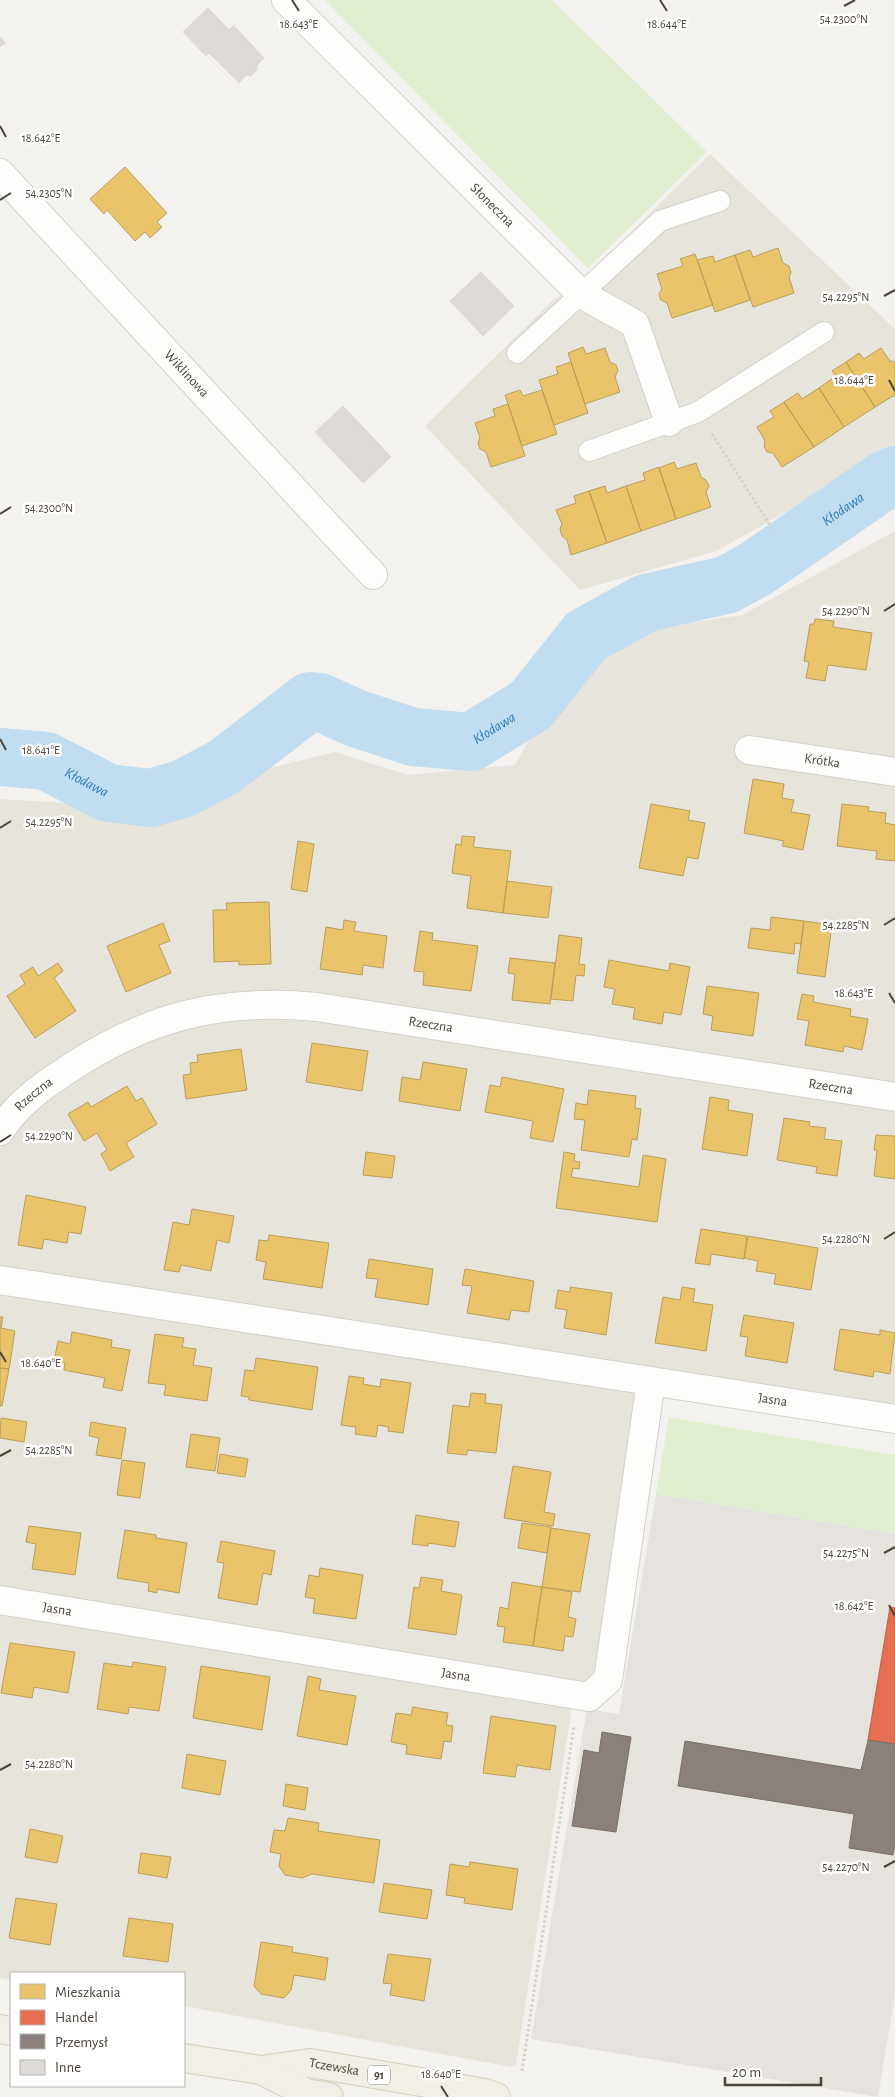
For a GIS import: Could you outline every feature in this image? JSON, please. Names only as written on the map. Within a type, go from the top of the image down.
[{"type":"main road","name":"Tczewska","points":[[185,2058],[261,2070],[310,2063],[485,2093],[496,2097]]},
{"type":"main road","name":"Tczewska","points":[[261,2070],[306,2093],[329,2097]]},
{"type":"street","name":"Słoneczna","points":[[286,0],[581,294],[635,324],[669,422]]},
{"type":"street","name":"Wiklinowa","points":[[0,173],[373,575]]},
{"type":"street","name":"Krótka","points":[[749,750],[895,772]]},
{"type":"street","name":"Rzeczna","points":[[0,1131],[21,1104],[41,1087],[79,1062],[146,1026],[184,1014],[226,1006],[279,1003],[317,1007],[895,1097]]},
{"type":"street","name":"Jasna","points":[[0,1280],[895,1419]]},
{"type":"street","name":"Jasna","points":[[0,1600],[589,1697],[608,1680],[651,1381]]},
{"type":"lane","points":[[517,353],[660,221],[720,201]]},
{"type":"lane","points":[[589,451],[698,412],[824,332]]},
{"type":"path","points":[[698,412],[773,530]]},
{"type":"path","points":[[522,2071],[579,1695]]},
{"type":"shaded area","points":[[710,154],[895,329],[895,452],[716,551],[580,590],[425,426],[551,302],[590,273]]},
{"type":"shaded area","points":[[895,531],[895,1406],[647,1366],[592,1683],[576,1681],[516,2065],[511,2067],[185,2006],[185,1972],[10,1972],[10,1980],[0,1978],[0,799],[190,811],[270,768],[335,752],[408,775],[515,765],[548,706],[589,653],[647,629],[742,615]]},
{"type":"shaded area","points":[[656,1494],[895,1534],[895,1995],[878,2097],[531,2039],[587,1709],[619,1714]]},
{"type":"green space","points":[[325,0],[552,0],[707,152],[588,268]]},
{"type":"green space","points":[[669,1417],[895,1455],[895,1534],[656,1494]]},
{"type":"building: Mieszkania","points":[[125,167],[167,213],[157,222],[162,227],[150,238],[145,232],[135,241],[107,210],[104,214],[90,199]]},
{"type":"building: Mieszkania","points":[[778,248],[783,263],[789,266],[791,272],[789,277],[794,293],[753,307],[735,255],[750,250],[753,257]]},
{"type":"building: Mieszkania","points":[[695,254],[713,305],[672,318],[667,303],[661,300],[659,294],[662,289],[657,274],[683,266],[680,259]]},
{"type":"building: Mieszkania","points":[[735,255],[750,300],[715,312],[697,260],[713,256],[715,262]]},
{"type":"building: Mieszkania","points":[[583,347],[586,354],[605,348],[610,362],[616,365],[618,371],[615,377],[620,392],[585,404],[568,353]]},
{"type":"building: Mieszkania","points":[[881,348],[890,361],[895,362],[895,395],[875,407],[846,362],[859,353],[864,359]]},
{"type":"building: Mieszkania","points":[[571,362],[588,413],[554,425],[539,380],[558,374],[556,367]]},
{"type":"building: Mieszkania","points":[[846,362],[875,407],[844,427],[819,388],[836,376],[832,371]]},
{"type":"building: Mieszkania","points":[[819,388],[844,427],[814,447],[784,402],[798,393],[802,399]]},
{"type":"building: Mieszkania","points":[[520,390],[523,396],[542,390],[557,434],[522,446],[505,395]]},
{"type":"building: Mieszkania","points":[[784,402],[814,447],[782,467],[773,453],[767,452],[764,446],[765,441],[757,427],[774,417],[770,411]]},
{"type":"building: Mieszkania","points":[[508,404],[525,456],[491,467],[486,452],[480,449],[478,443],[480,437],[475,423],[495,416],[493,409]]},
{"type":"building: Mieszkania","points":[[674,462],[677,469],[696,463],[701,477],[706,480],[709,486],[706,492],[711,507],[676,519],[659,468]]},
{"type":"building: Mieszkania","points":[[659,467],[676,519],[641,531],[626,486],[645,480],[643,473]]},
{"type":"building: Mieszkania","points":[[605,486],[607,493],[626,486],[641,531],[607,543],[589,491]]},
{"type":"building: Mieszkania","points":[[589,491],[607,543],[571,555],[567,540],[562,536],[560,529],[562,524],[556,510],[576,503],[574,496]]},
{"type":"building: Mieszkania","points":[[815,619],[834,621],[833,627],[872,633],[866,670],[828,665],[825,681],[806,678],[809,662],[804,661],[810,624],[814,624]]},
{"type":"building: Mieszkania","points":[[753,779],[784,784],[782,798],[794,800],[791,812],[810,815],[803,850],[782,846],[784,841],[744,833]]},
{"type":"building: Mieszkania","points":[[651,804],[690,811],[688,820],[705,823],[698,859],[687,857],[683,876],[639,868]]},
{"type":"building: Mieszkania","points":[[842,804],[869,807],[868,811],[886,813],[885,823],[895,825],[895,861],[876,859],[877,851],[837,846]]},
{"type":"building: Mieszkania","points":[[462,836],[475,837],[473,847],[511,851],[503,913],[467,908],[471,876],[452,873],[456,844],[461,845]]},
{"type":"building: Mieszkania","points":[[298,841],[314,844],[307,892],[291,889]]},
{"type":"building: Mieszkania","points":[[507,881],[552,887],[548,918],[503,913]]},
{"type":"building: Mieszkania","points":[[269,902],[271,964],[239,965],[239,961],[214,962],[213,910],[227,910],[226,903]]},
{"type":"building: Mieszkania","points":[[771,917],[804,921],[801,944],[795,943],[794,954],[748,948],[751,928],[770,930]]},
{"type":"building: Mieszkania","points":[[344,920],[356,922],[354,931],[387,936],[383,968],[363,965],[362,975],[320,969],[326,927],[343,930]]},
{"type":"building: Mieszkania","points":[[804,921],[832,925],[825,977],[797,973]]},
{"type":"building: Mieszkania","points":[[163,923],[170,941],[159,945],[171,973],[126,992],[107,946]]},
{"type":"building: Mieszkania","points":[[420,931],[433,933],[432,940],[478,946],[471,991],[423,985],[424,972],[414,971]]},
{"type":"building: Mieszkania","points":[[559,935],[582,938],[579,964],[585,965],[584,976],[576,975],[573,1001],[551,999]]},
{"type":"building: Mieszkania","points":[[510,958],[555,963],[550,1004],[512,1000],[515,974],[508,973]]},
{"type":"building: Mieszkania","points":[[609,960],[669,971],[670,963],[690,967],[681,1015],[664,1012],[662,1024],[633,1019],[635,1008],[612,1004],[615,989],[604,987]]},
{"type":"building: Mieszkania","points":[[58,963],[63,971],[54,978],[76,1011],[35,1038],[7,996],[25,984],[20,975],[33,967],[38,976]]},
{"type":"building: Mieszkania","points":[[707,986],[759,993],[753,1036],[711,1030],[713,1016],[703,1014]]},
{"type":"building: Mieszkania","points":[[802,994],[814,996],[813,1002],[851,1009],[850,1016],[868,1019],[862,1050],[844,1046],[843,1052],[805,1045],[809,1021],[797,1019]]},
{"type":"building: Mieszkania","points":[[312,1043],[368,1051],[362,1091],[306,1082]]},
{"type":"building: Mieszkania","points":[[241,1049],[247,1090],[186,1099],[183,1075],[191,1074],[190,1063],[198,1062],[197,1055]]},
{"type":"building: Mieszkania","points":[[423,1062],[467,1069],[460,1111],[399,1101],[402,1077],[420,1080]]},
{"type":"building: Mieszkania","points":[[502,1077],[564,1089],[553,1142],[530,1138],[533,1121],[485,1112],[490,1085],[500,1087]]},
{"type":"building: Mieszkania","points":[[127,1086],[136,1101],[142,1098],[157,1124],[126,1143],[134,1157],[110,1171],[101,1154],[107,1150],[97,1133],[84,1141],[68,1114],[88,1102],[91,1107]]},
{"type":"building: Mieszkania","points":[[589,1090],[636,1096],[635,1108],[641,1109],[637,1140],[632,1139],[629,1157],[581,1150],[585,1120],[574,1119],[576,1103],[587,1105]]},
{"type":"building: Mieszkania","points":[[710,1097],[729,1100],[728,1110],[753,1114],[747,1156],[702,1149]]},
{"type":"building: Mieszkania","points":[[784,1118],[810,1122],[809,1126],[826,1128],[824,1139],[842,1141],[837,1176],[816,1173],[817,1167],[777,1160]]},
{"type":"building: Mieszkania","points":[[876,1135],[895,1136],[895,1179],[874,1176],[877,1150],[874,1150]]},
{"type":"building: Mieszkania","points":[[366,1152],[395,1156],[392,1178],[363,1175]]},
{"type":"building: Mieszkania","points":[[564,1152],[575,1154],[574,1161],[580,1162],[579,1169],[573,1168],[571,1177],[639,1187],[643,1155],[666,1159],[657,1222],[556,1208]]},
{"type":"building: Mieszkania","points":[[26,1195],[86,1207],[81,1234],[69,1232],[67,1243],[44,1239],[42,1249],[18,1245]]},
{"type":"building: Mieszkania","points":[[192,1209],[234,1216],[229,1243],[217,1240],[211,1271],[181,1265],[179,1272],[164,1270],[173,1222],[189,1225]]},
{"type":"building: Mieszkania","points":[[701,1229],[747,1236],[744,1259],[711,1254],[710,1265],[695,1263]]},
{"type":"building: Mieszkania","points":[[269,1235],[329,1243],[322,1288],[263,1279],[266,1262],[256,1260],[259,1240],[268,1241]]},
{"type":"building: Mieszkania","points":[[748,1236],[818,1248],[811,1290],[774,1284],[776,1274],[756,1271],[758,1261],[744,1258]]},
{"type":"building: Mieszkania","points":[[369,1259],[433,1269],[428,1305],[375,1297],[378,1279],[366,1278]]},
{"type":"building: Mieszkania","points":[[465,1269],[534,1281],[529,1312],[511,1310],[509,1320],[467,1313],[472,1286],[462,1285]]},
{"type":"building: Mieszkania","points":[[570,1287],[612,1293],[606,1335],[564,1328],[567,1310],[555,1308],[558,1290],[570,1292]]},
{"type":"building: Mieszkania","points":[[682,1287],[695,1289],[693,1302],[713,1305],[706,1351],[655,1343],[663,1297],[680,1300]]},
{"type":"building: Mieszkania","points":[[744,1315],[794,1323],[787,1363],[745,1356],[748,1337],[740,1336]]},
{"type":"building: Mieszkania","points":[[0,1317],[3,1317],[1,1328],[15,1331],[9,1369],[0,1368]]},
{"type":"building: Mieszkania","points":[[840,1329],[880,1335],[880,1330],[895,1333],[890,1374],[874,1371],[873,1377],[834,1370]]},
{"type":"building: Mieszkania","points":[[72,1332],[112,1340],[111,1347],[130,1350],[122,1391],[103,1387],[105,1378],[64,1370],[65,1363],[54,1361],[58,1341],[70,1344]]},
{"type":"building: Mieszkania","points":[[155,1334],[184,1338],[182,1347],[196,1349],[193,1365],[212,1368],[207,1401],[164,1395],[166,1385],[148,1383]]},
{"type":"building: Mieszkania","points":[[256,1358],[318,1367],[312,1410],[249,1400],[249,1397],[241,1396],[245,1370],[254,1371]]},
{"type":"building: Mieszkania","points":[[0,1368],[9,1369],[2,1406],[0,1406]]},
{"type":"building: Mieszkania","points":[[349,1376],[364,1378],[363,1384],[380,1387],[381,1379],[411,1383],[403,1433],[388,1431],[389,1427],[378,1425],[376,1437],[355,1434],[356,1427],[341,1425]]},
{"type":"building: Mieszkania","points":[[471,1393],[486,1394],[485,1403],[502,1405],[496,1453],[467,1450],[467,1455],[447,1453],[453,1405],[469,1407]]},
{"type":"building: Mieszkania","points":[[1,1418],[27,1422],[24,1442],[0,1438]]},
{"type":"building: Mieszkania","points":[[91,1422],[126,1428],[121,1459],[96,1455],[99,1438],[89,1436]]},
{"type":"building: Mieszkania","points":[[191,1434],[220,1438],[215,1471],[186,1467]]},
{"type":"building: Mieszkania","points":[[220,1454],[248,1459],[245,1477],[217,1473]]},
{"type":"building: Mieszkania","points":[[122,1460],[145,1463],[140,1498],[117,1495]]},
{"type":"building: Mieszkania","points":[[513,1466],[551,1472],[544,1512],[555,1514],[553,1526],[504,1518]]},
{"type":"building: Mieszkania","points":[[416,1515],[459,1522],[455,1547],[428,1543],[428,1546],[412,1544]]},
{"type":"building: Mieszkania","points":[[522,1523],[551,1527],[547,1553],[518,1548]]},
{"type":"building: Mieszkania","points":[[29,1526],[81,1533],[75,1575],[32,1569],[36,1544],[26,1542]]},
{"type":"building: Mieszkania","points":[[551,1528],[590,1534],[580,1592],[542,1587]]},
{"type":"building: Mieszkania","points":[[125,1530],[187,1543],[179,1593],[157,1589],[157,1593],[148,1591],[149,1583],[117,1578]]},
{"type":"building: Mieszkania","points":[[221,1541],[275,1551],[271,1575],[263,1573],[257,1605],[218,1598],[224,1563],[217,1562]]},
{"type":"building: Mieszkania","points":[[320,1568],[363,1575],[356,1619],[313,1613],[315,1599],[305,1597],[309,1575],[319,1577]]},
{"type":"building: Mieszkania","points":[[421,1577],[443,1580],[441,1591],[462,1595],[456,1635],[408,1628],[414,1587],[419,1588]]},
{"type":"building: Mieszkania","points":[[512,1582],[542,1587],[533,1646],[503,1642],[505,1627],[497,1626],[500,1607],[508,1609]]},
{"type":"building: Mieszkania","points":[[542,1587],[572,1592],[568,1617],[576,1619],[573,1637],[565,1636],[563,1651],[533,1646]]},
{"type":"building: Mieszkania","points":[[10,1643],[75,1652],[68,1693],[34,1687],[32,1698],[1,1693]]},
{"type":"building: Mieszkania","points":[[133,1662],[166,1667],[159,1711],[129,1707],[128,1714],[97,1709],[104,1663],[132,1667]]},
{"type":"building: Mieszkania","points":[[201,1666],[270,1677],[262,1730],[193,1718]]},
{"type":"building: Mieszkania","points":[[308,1676],[321,1679],[319,1690],[356,1696],[347,1745],[297,1736]]},
{"type":"building: Mieszkania","points":[[413,1707],[448,1713],[446,1725],[453,1726],[451,1742],[444,1741],[441,1759],[406,1754],[407,1745],[391,1742],[396,1713],[411,1715]]},
{"type":"building: Mieszkania","points":[[491,1716],[556,1726],[550,1770],[517,1765],[515,1777],[483,1773]]},
{"type":"building: Mieszkania","points":[[187,1754],[226,1761],[220,1795],[182,1788]]},
{"type":"building: Mieszkania","points":[[286,1784],[308,1788],[305,1810],[283,1806]]},
{"type":"building: Mieszkania","points":[[288,1818],[319,1823],[318,1831],[380,1840],[374,1883],[312,1874],[302,1878],[285,1875],[279,1866],[281,1854],[270,1852],[274,1830],[285,1831]]},
{"type":"building: Mieszkania","points":[[30,1829],[63,1836],[57,1863],[25,1857]]},
{"type":"building: Mieszkania","points":[[141,1853],[171,1857],[167,1878],[138,1873]]},
{"type":"building: Mieszkania","points":[[470,1862],[518,1869],[512,1910],[464,1903],[465,1898],[446,1895],[450,1864],[469,1867]]},
{"type":"building: Mieszkania","points":[[384,1883],[432,1890],[427,1919],[379,1912]]},
{"type":"building: Mieszkania","points":[[16,1898],[57,1904],[50,1945],[9,1938]]},
{"type":"building: Mieszkania","points":[[129,1918],[173,1924],[168,1962],[123,1956]]},
{"type":"building: Mieszkania","points":[[261,1942],[293,1947],[292,1952],[328,1958],[325,1980],[294,1975],[291,1990],[284,1998],[261,1994],[254,1986]]},
{"type":"building: Mieszkania","points":[[388,1954],[431,1959],[424,2001],[390,1995],[392,1984],[383,1983]]},
{"type":"building: Handel","points":[[890,1607],[895,1608],[895,1744],[868,1740]]},
{"type":"building: Przemysł","points":[[602,1732],[631,1737],[616,1832],[572,1826],[584,1750],[599,1753]]},
{"type":"building: Przemysł","points":[[868,1740],[895,1744],[895,1844],[893,1855],[849,1848],[854,1814],[678,1786],[685,1741],[861,1770]]},
{"type":"building: Inne","points":[[208,8],[229,30],[234,26],[264,58],[257,65],[257,70],[251,76],[246,75],[239,83],[209,53],[206,56],[183,32]]},
{"type":"building: Inne","points":[[0,37],[5,43],[0,47]]},
{"type":"building: Inne","points":[[481,272],[514,306],[483,336],[450,301]]},
{"type":"building: Inne","points":[[343,406],[391,457],[363,483],[315,432]]},
{"type":"waterway","name":"Kłodawa","points":[[0,757],[46,761],[108,793],[150,798],[182,789],[224,767],[310,701],[320,702],[355,718],[413,737],[471,742],[531,705],[586,636],[646,603],[726,585],[754,570],[886,479],[895,475]]}]
